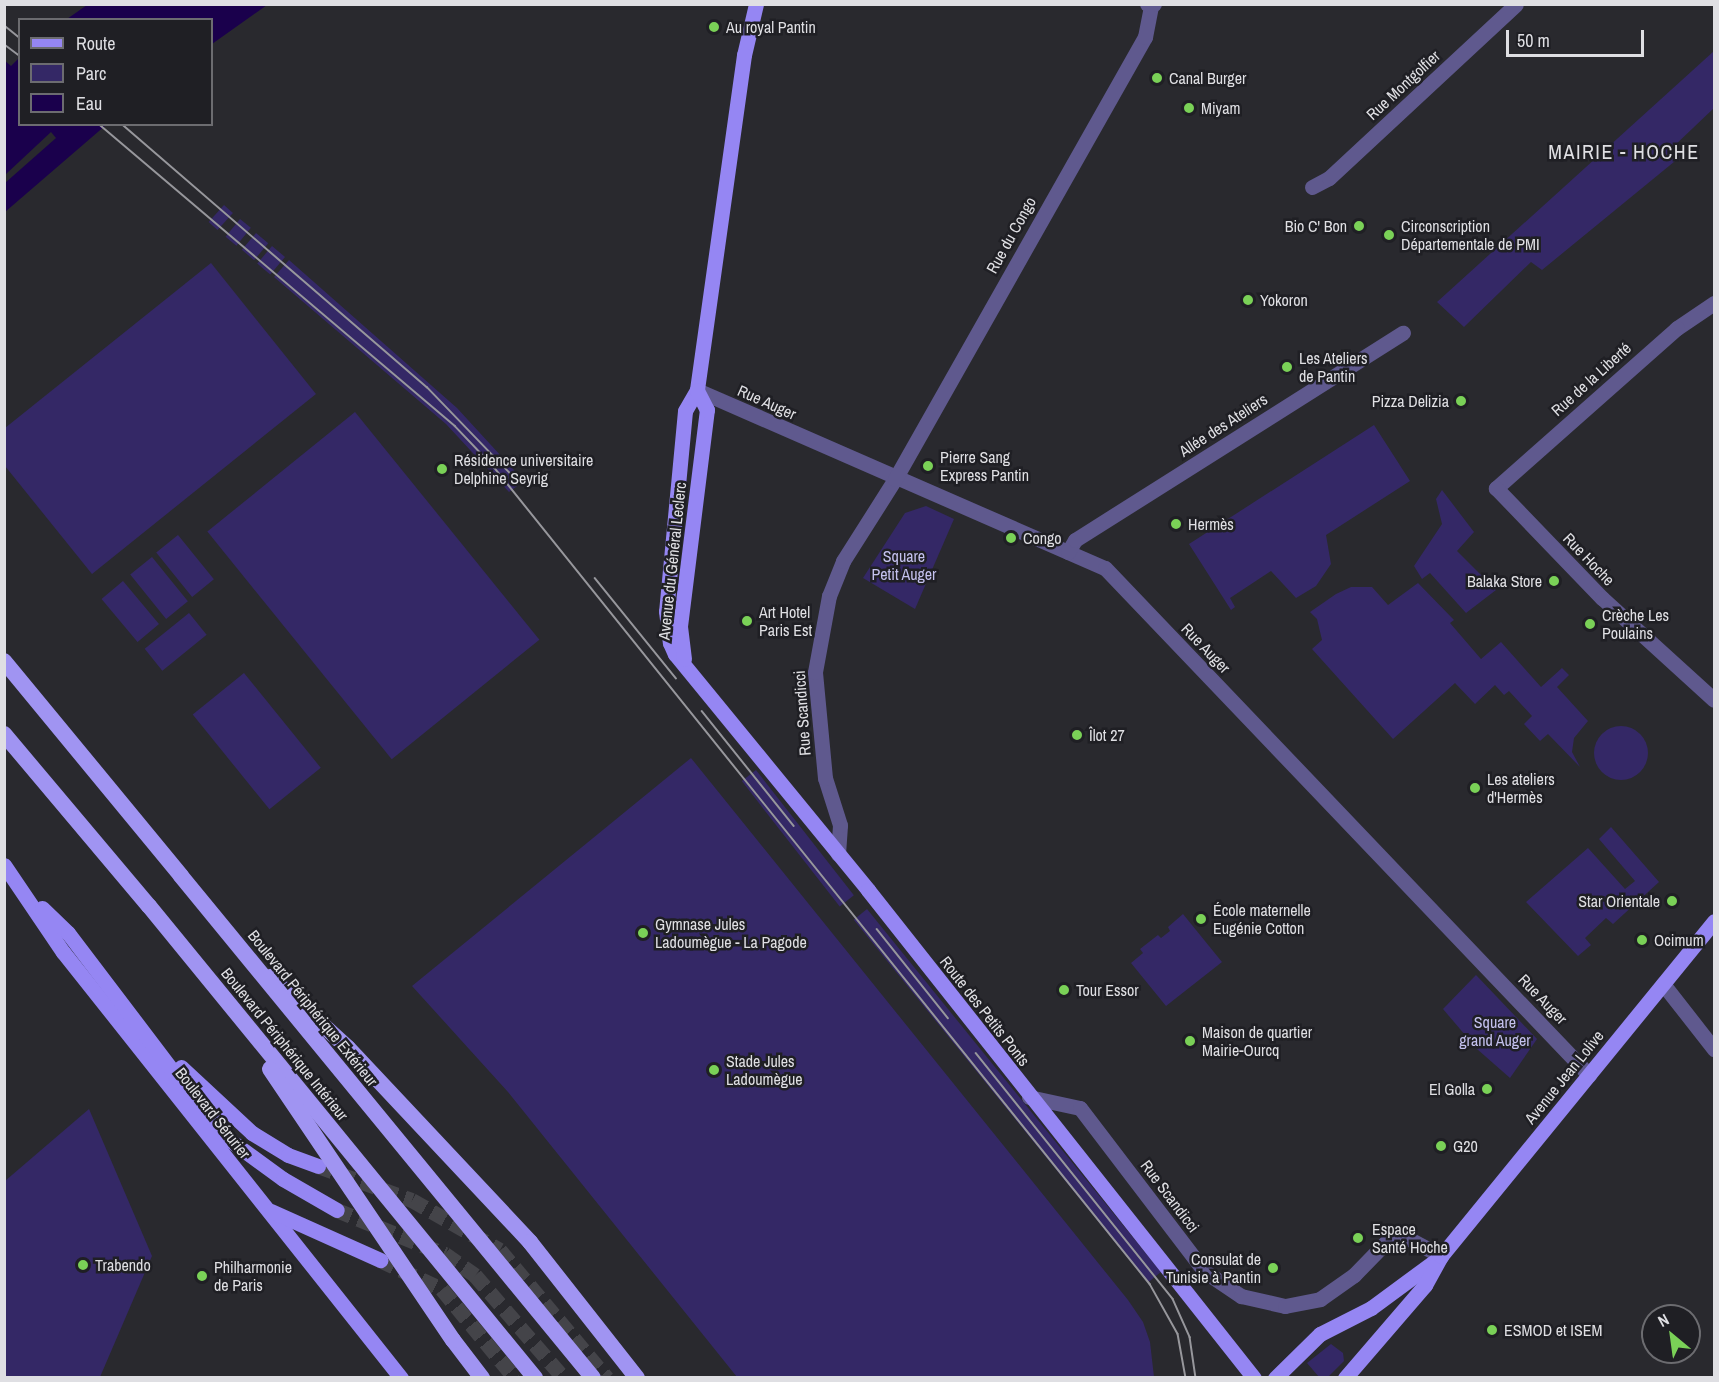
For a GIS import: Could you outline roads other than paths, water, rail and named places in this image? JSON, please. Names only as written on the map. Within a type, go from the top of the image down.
[{"type":"highway","name":"Boulevard Périphérique Extérieur","points":[[4,661],[593,1377]]},
{"type":"highway","name":"Boulevard Périphérique Intérieur","points":[[4,734],[149,906],[535,1377]]},
{"type":"highway","points":[[251,961],[323,1023],[530,1242],[637,1377]]},
{"type":"highway","points":[[222,995],[453,1340],[482,1377]]},
{"type":"main road","name":"Avenue du Général Leclerc","points":[[686,667],[675,654],[665,626],[685,411],[697,390],[744,55],[756,4]]},
{"type":"main road","name":"Avenue du Général Leclerc","points":[[686,667],[680,626],[707,410],[697,390]]},
{"type":"main road","name":"Route des Petits Ponts","points":[[686,667],[838,854],[1254,1377]]},
{"type":"main road","name":"Boulevard Sérurier","points":[[4,865],[25,891],[63,952],[401,1377]]},
{"type":"main road","points":[[25,891],[68,933],[125,1005],[178,1078],[231,1141],[284,1179],[337,1210]]},
{"type":"main road","name":"Avenue Jean Lolive","points":[[1345,1377],[1425,1285],[1441,1256],[1714,921]]},
{"type":"main road","points":[[125,1005],[234,1119],[272,1146],[318,1167]]},
{"type":"main road","points":[[266,1208],[380,1260]]},
{"type":"main road","name":"Avenue Jean Lolive","points":[[1275,1377],[1320,1334],[1371,1308],[1441,1256]]},
{"type":"street","name":"Rue Montgolfier","points":[[1312,187],[1329,178],[1516,4]]},
{"type":"street","name":"Rue du Congo","points":[[895,479],[1145,37],[1151,5]]},
{"type":"street","name":"Rue de la Liberté","points":[[1496,488],[1677,328],[1714,303]]},
{"type":"street","name":"Allée des Ateliers","points":[[1068,552],[1075,540],[1403,333]]},
{"type":"street","name":"Rue Auger","points":[[697,390],[895,479],[1105,568],[1589,1075]]},
{"type":"street","name":"Rue Scandicci","points":[[838,854],[840,825],[825,778],[818,725],[815,672],[820,633],[829,596],[843,561],[895,479]]},
{"type":"street","name":"Rue Hoche","points":[[1496,488],[1602,598],[1714,700]]},
{"type":"street","points":[[1663,984],[1714,1048]]},
{"type":"street","name":"Rue Scandicci","points":[[1029,1097],[1080,1108],[1204,1271],[1241,1296],[1285,1306],[1320,1299],[1353,1275],[1392,1236],[1400,1234],[1441,1256]]},
{"type":"water","points":[[87,4],[267,5],[213,43],[213,18],[68,18]]},
{"type":"water","points":[[18,59],[18,126],[105,126],[5,212],[4,60],[11,66]]},
{"type":"tunnel","points":[[318,1166],[412,1200],[500,1250],[607,1378]]},
{"type":"tunnel","points":[[337,1210],[445,1254],[475,1275],[564,1378]]},
{"type":"tunnel","points":[[380,1260],[442,1289],[515,1378]]},
{"type":"tram line","points":[[4,25],[18,36]]},
{"type":"tram line","points":[[4,44],[18,54]]},
{"type":"tram line","points":[[101,126],[455,426],[494,467],[1150,1284],[1178,1334],[1186,1378]]},
{"type":"tram line","points":[[124,126],[427,387],[510,473]]},
{"type":"tram line","points":[[595,578],[676,678]]},
{"type":"tram line","points":[[702,711],[794,826]]},
{"type":"tram line","points":[[877,929],[948,1018]]},
{"type":"tram line","points":[[976,1053],[1173,1299],[1190,1337],[1196,1378]]},
{"type":"place","name":"Au royal Pantin","points":[[714,27]]},
{"type":"place","name":"Canal Burger","points":[[1157,78]]},
{"type":"place","name":"Miyam","points":[[1189,108]]},
{"type":"place","name":"Bio C' Bon","points":[[1359,226]]},
{"type":"place","name":"Circonscription Départementale de PMI","points":[[1389,235]]},
{"type":"place","name":"Yokoron","points":[[1248,300]]},
{"type":"place","name":"Les Ateliers de Pantin","points":[[1287,367]]},
{"type":"place","name":"Pizza Delizia","points":[[1461,401]]},
{"type":"place","name":"Pierre Sang Express Pantin","points":[[928,466]]},
{"type":"place","name":"Résidence universitaire Delphine Seyrig","points":[[442,469]]},
{"type":"place","name":"Hermès","points":[[1176,524]]},
{"type":"place","name":"Congo","points":[[1011,538]]},
{"type":"place","name":"Balaka Store","points":[[1554,581]]},
{"type":"place","name":"Art Hotel Paris Est","points":[[747,621]]},
{"type":"place","name":"Crèche Les Poulains","points":[[1590,624]]},
{"type":"place","name":"Îlot 27","points":[[1077,735]]},
{"type":"place","name":"Les ateliers d'Hermès","points":[[1475,788]]},
{"type":"place","name":"Star Orientale","points":[[1672,901]]},
{"type":"place","name":"École maternelle Eugénie Cotton","points":[[1201,919]]},
{"type":"place","name":"Gymnase Jules Ladoumègue - La Pagode","points":[[643,933]]},
{"type":"place","name":"Ocimum","points":[[1642,940]]},
{"type":"place","name":"Tour Essor","points":[[1064,990]]},
{"type":"place","name":"Maison de quartier Mairie-Ourcq","points":[[1190,1041]]},
{"type":"place","name":"Stade Jules Ladoumègue","points":[[714,1070]]},
{"type":"place","name":"El Golla","points":[[1487,1089]]},
{"type":"place","name":"G20","points":[[1441,1146]]},
{"type":"place","name":"Espace Santé Hoche","points":[[1358,1238]]},
{"type":"place","name":"Trabendo","points":[[83,1265]]},
{"type":"place","name":"Consulat de Tunisie à Pantin","points":[[1273,1268]]},
{"type":"place","name":"Philharmonie de Paris","points":[[202,1276]]},
{"type":"place","name":"ESMOD et ISEM","points":[[1492,1330]]},
{"type":"district","name":"MAIRIE - HOCHE","points":[[1624,151]]},
{"type":"park label","name":"Square Petit Auger","points":[[904,565]]},
{"type":"park label","name":"Square grand Auger","points":[[1495,1031]]}]
